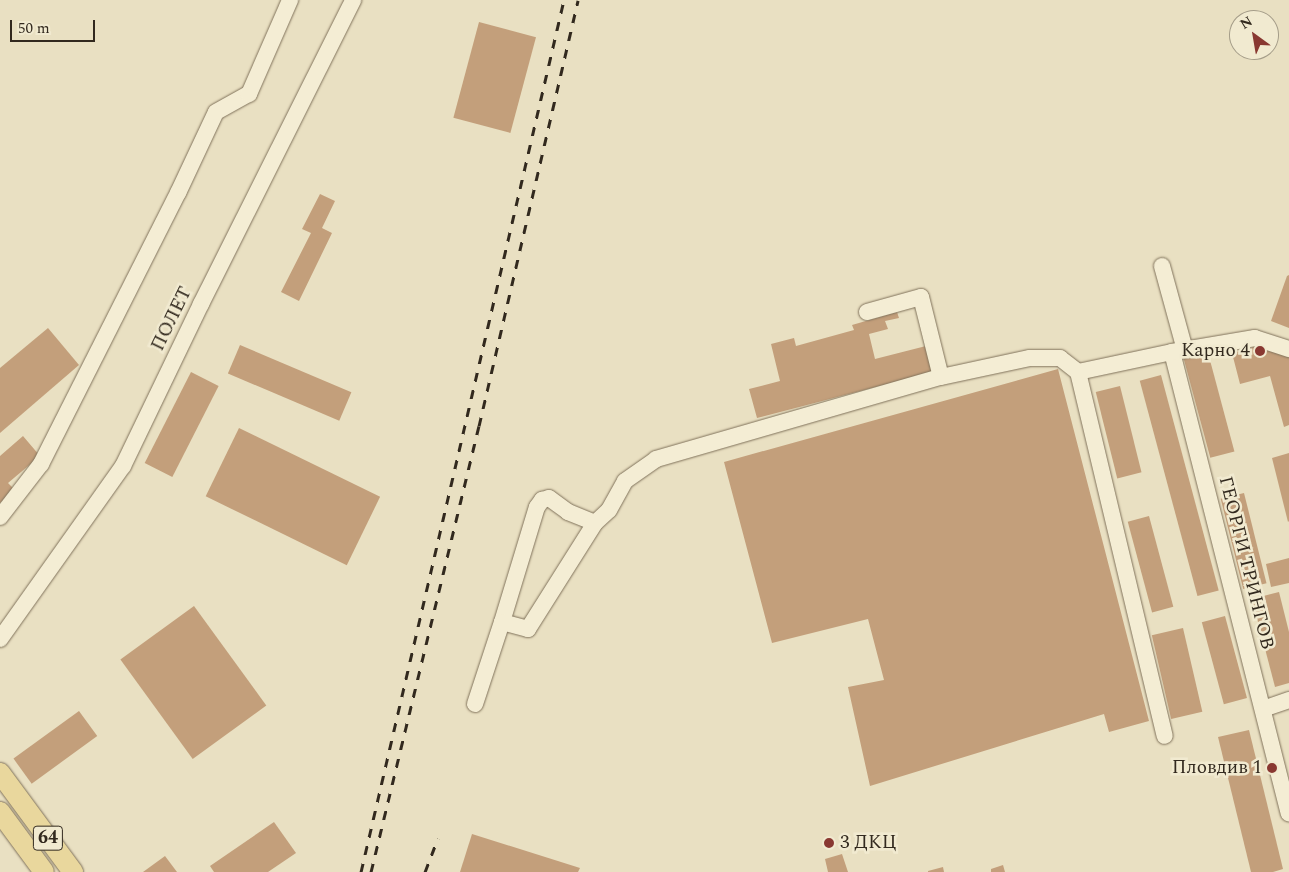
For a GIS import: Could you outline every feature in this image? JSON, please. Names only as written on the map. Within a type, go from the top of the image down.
[{"type":"main road","name":"64","points":[[0,773],[73,872]]},
{"type":"main road","name":"64","points":[[2,815],[44,872]]},
{"type":"street","points":[[0,517],[41,464],[178,193],[216,112],[249,94],[290,0]]},
{"type":"street","name":"ПОЛЕТ","points":[[0,639],[123,466],[352,0]]},
{"type":"street","name":"ГЕОРГИ ТРИНГОВ","points":[[1162,266],[1178,351],[1289,813]]},
{"type":"street","points":[[867,312],[921,296],[941,377]]},
{"type":"street","points":[[1078,372],[1178,351],[1255,338],[1289,349]]},
{"type":"street","points":[[502,622],[528,628],[595,523],[609,510],[625,481],[656,459],[941,377],[1030,358],[1060,358],[1078,372],[1165,736]]},
{"type":"street","points":[[475,704],[537,507],[542,500],[549,498],[568,512],[595,523]]},
{"type":"street","points":[[1263,709],[1289,700]]},
{"type":"building","points":[[479,22],[536,37],[510,133],[453,118]]},
{"type":"building","points":[[320,194],[335,201],[322,228],[332,233],[299,301],[281,292],[311,233],[302,229]]},
{"type":"building","points":[[1289,275],[1289,328],[1271,321]]},
{"type":"building","points":[[897,312],[899,318],[885,321],[888,329],[869,334],[875,359],[926,346],[933,372],[757,418],[749,389],[780,381],[771,344],[794,338],[796,346],[854,330],[852,325]]},
{"type":"building","points":[[48,328],[79,365],[0,433],[0,368]]},
{"type":"building","points":[[240,345],[351,392],[339,421],[228,374]]},
{"type":"building","points":[[1261,345],[1289,354],[1289,425],[1284,427],[1270,376],[1240,384],[1232,353]]},
{"type":"building","points":[[1207,349],[1234,451],[1210,458],[1183,355]]},
{"type":"building","points":[[1058,369],[1149,721],[1109,732],[1104,714],[870,786],[848,687],[884,680],[868,619],[772,643],[724,462]]},
{"type":"building","points":[[191,372],[219,386],[172,477],[145,463]]},
{"type":"building","points":[[1161,375],[1219,590],[1197,596],[1140,381]]},
{"type":"building","points":[[1120,386],[1142,472],[1117,478],[1096,392]]},
{"type":"building","points":[[239,428],[380,497],[347,565],[206,496]]},
{"type":"building","points":[[23,436],[40,456],[8,483],[15,490],[0,503],[0,456]]},
{"type":"building","points":[[1289,453],[1289,521],[1288,522],[1272,458]]},
{"type":"building","points":[[1244,493],[1266,583],[1243,589],[1221,499]]},
{"type":"building","points":[[1149,516],[1173,607],[1152,612],[1128,522]]},
{"type":"building","points":[[1289,558],[1289,583],[1271,587],[1266,564]]},
{"type":"building","points":[[1279,592],[1289,632],[1289,683],[1275,687],[1252,599]]},
{"type":"building","points":[[194,606],[266,706],[193,759],[120,659]]},
{"type":"building","points":[[1225,616],[1247,698],[1224,704],[1202,622]]},
{"type":"building","points":[[1183,628],[1202,712],[1171,719],[1152,635]]},
{"type":"building","points":[[79,711],[97,736],[32,784],[13,759]]},
{"type":"building","points":[[1249,730],[1283,869],[1273,872],[1251,872],[1218,737]]},
{"type":"building","points":[[274,822],[296,853],[268,872],[214,872],[210,866]]},
{"type":"building","points":[[472,834],[580,868],[578,872],[460,872]]},
{"type":"building","points":[[842,854],[848,872],[828,872],[825,859]]},
{"type":"building","points":[[165,856],[177,872],[143,872]]},
{"type":"building","points":[[1003,865],[1005,872],[991,872],[991,869]]},
{"type":"building","points":[[943,867],[944,872],[928,872],[928,871]]},
{"type":"railway","points":[[361,872],[564,0]]},
{"type":"railway","points":[[371,872],[479,426],[578,0]]},
{"type":"railway","points":[[425,872],[438,838]]},
{"type":"place","name":"Карно 4","points":[[1260,351]]},
{"type":"place","name":"Пловдив 1","points":[[1272,768]]},
{"type":"place","name":"3 ДКЦ","points":[[829,843]]}]
